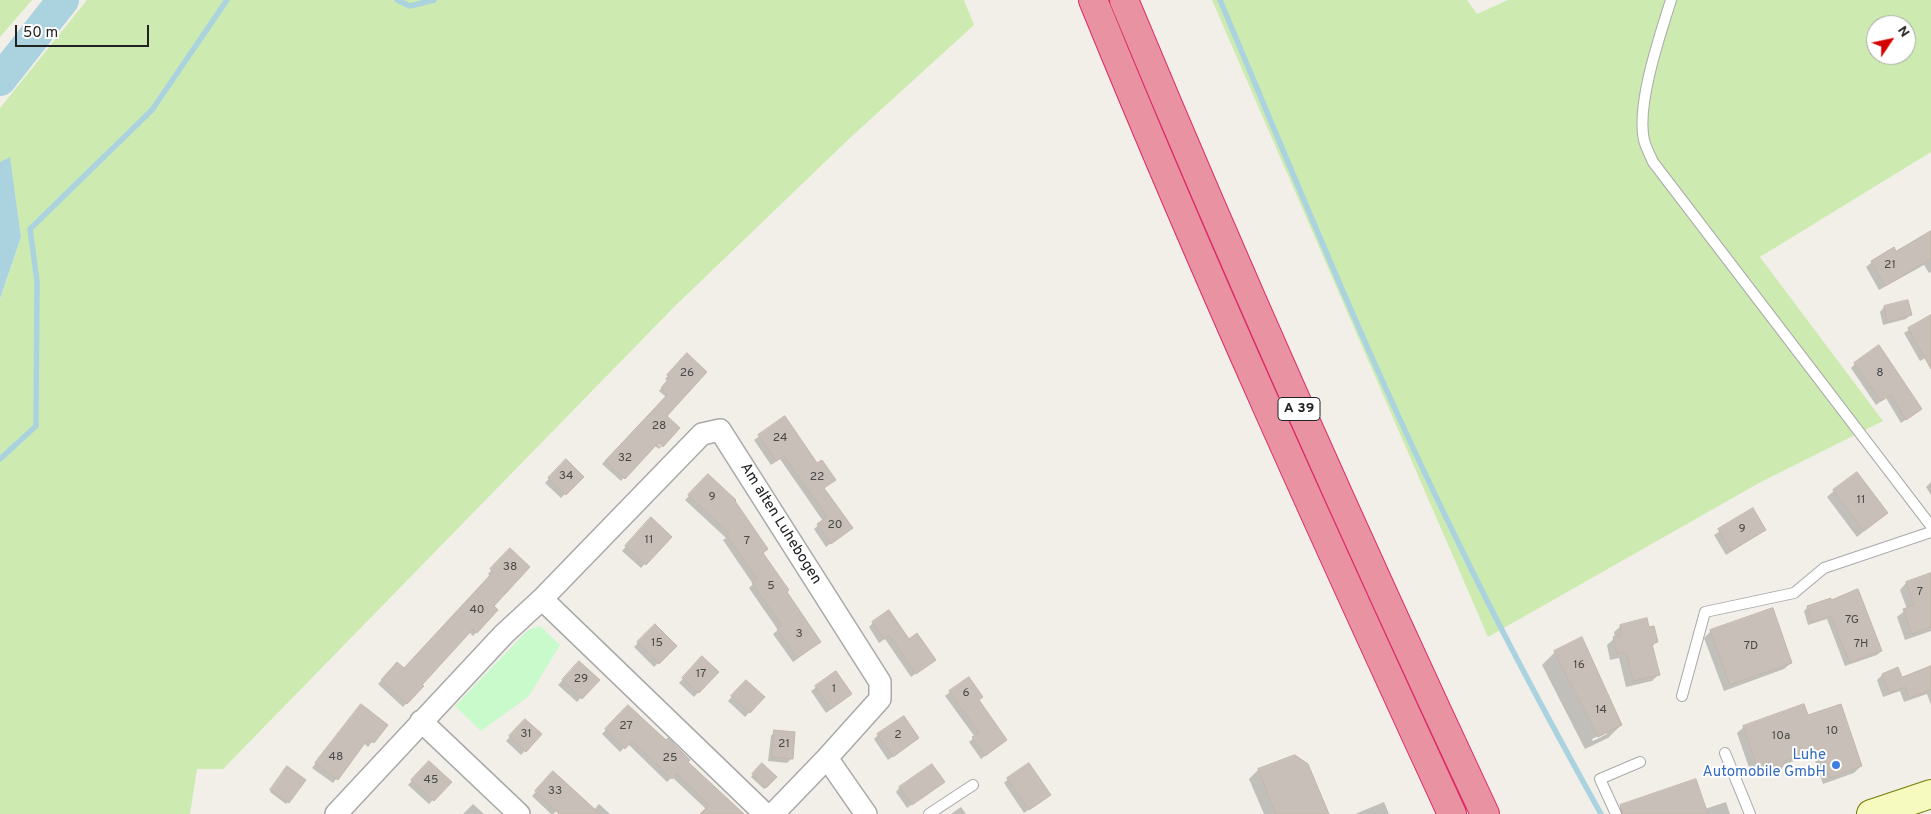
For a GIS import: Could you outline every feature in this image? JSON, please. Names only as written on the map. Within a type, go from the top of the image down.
[{"type":"highway","name":"A 39","points":[[1093,0],[1172,192],[1262,398],[1452,814]]},
{"type":"highway","name":"A 39","points":[[1124,0],[1284,376],[1485,814]]},
{"type":"main road","points":[[1871,814],[1931,794]]},
{"type":"street","name":"Am alten Luhebogen","points":[[336,814],[504,634],[542,599],[702,434],[720,430],[880,682],[880,699],[773,814]]},
{"type":"street","points":[[542,599],[765,814]]},
{"type":"street","points":[[421,721],[520,814]]},
{"type":"street","points":[[827,758],[866,814]]},
{"type":"lane","points":[[1671,0],[1642,108],[1644,140],[1653,162],[1931,526]]},
{"type":"lane","points":[[1682,696],[1705,612],[1794,593],[1824,568],[1931,532]]},
{"type":"lane","points":[[1725,753],[1750,814]]},
{"type":"lane","points":[[1616,814],[1600,778],[1640,762]]},
{"type":"lane","points":[[930,814],[973,785]]},
{"type":"green space","points":[[0,0],[32,0],[0,37]]},
{"type":"green space","points":[[87,0],[964,0],[974,25],[851,137],[674,307],[223,769],[197,769],[190,814],[0,814],[0,300],[21,237],[10,158],[0,162],[0,108]]},
{"type":"green space","points":[[1212,0],[1467,0],[1477,14],[1508,0],[1931,0],[1931,152],[1760,257],[1883,421],[1759,483],[1488,637]]},
{"type":"green space","points":[[540,626],[560,645],[529,696],[481,731],[455,706],[528,630]]},
{"type":"water","points":[[10,157],[21,237],[0,299],[0,162]]},
{"type":"building","points":[[1931,231],[1931,259],[1885,286],[1871,261],[1894,247],[1896,251]]},
{"type":"building","points":[[1908,300],[1912,315],[1887,322],[1884,306]]},
{"type":"building","points":[[1931,315],[1931,369],[1908,328]]},
{"type":"building","points":[[1879,345],[1922,409],[1906,420],[1891,395],[1881,401],[1854,363]]},
{"type":"building","points":[[687,353],[707,372],[667,416],[680,428],[663,447],[658,443],[625,479],[605,461],[668,394],[661,388],[670,377],[667,375]]},
{"type":"building","points":[[785,416],[817,463],[822,460],[836,480],[824,488],[853,528],[831,544],[817,524],[827,517],[784,456],[776,461],[758,435]]},
{"type":"building","points":[[566,459],[584,477],[566,495],[548,478]]},
{"type":"building","points":[[1857,472],[1888,513],[1864,531],[1833,490]]},
{"type":"building","points":[[708,474],[736,500],[768,549],[763,553],[789,590],[787,592],[821,642],[797,658],[777,629],[782,626],[752,583],[757,579],[726,535],[729,533],[688,495]]},
{"type":"building","points":[[1753,508],[1766,530],[1731,551],[1718,529]]},
{"type":"building","points":[[651,517],[672,537],[646,565],[625,546]]},
{"type":"building","points":[[510,548],[530,567],[494,606],[498,610],[477,633],[473,629],[407,704],[381,680],[397,662],[404,668],[493,572],[490,569]]},
{"type":"building","points":[[1931,573],[1931,627],[1912,634],[1903,609],[1914,605],[1906,582]]},
{"type":"building","points":[[1858,589],[1882,651],[1849,662],[1831,616],[1812,622],[1807,606],[1831,598],[1831,600]]},
{"type":"building","points":[[1773,608],[1792,663],[1730,685],[1710,630]]},
{"type":"building","points":[[889,610],[909,639],[917,633],[936,660],[916,674],[889,635],[884,639],[872,622]]},
{"type":"building","points":[[1647,618],[1649,627],[1654,626],[1658,642],[1652,644],[1660,675],[1633,681],[1626,652],[1617,654],[1613,637],[1622,635],[1620,625]]},
{"type":"building","points":[[655,624],[677,646],[659,664],[637,642]]},
{"type":"building","points":[[1582,637],[1622,725],[1598,737],[1554,651]]},
{"type":"building","points":[[702,656],[719,672],[699,693],[682,678]]},
{"type":"building","points":[[579,661],[600,680],[582,699],[562,680]]},
{"type":"building","points":[[1931,666],[1931,690],[1909,698],[1905,687],[1889,693],[1882,674],[1898,667],[1902,677]]},
{"type":"building","points":[[836,671],[852,694],[831,709],[815,686]]},
{"type":"building","points":[[969,677],[983,697],[979,700],[1007,740],[985,756],[972,737],[979,733],[949,691]]},
{"type":"building","points":[[746,680],[765,697],[750,713],[731,696]]},
{"type":"building","points":[[361,704],[388,725],[374,743],[368,739],[338,780],[315,763]]},
{"type":"building","points":[[1804,704],[1808,715],[1841,704],[1862,766],[1830,778],[1820,749],[1786,760],[1781,769],[1773,765],[1758,770],[1743,726]]},
{"type":"building","points":[[628,705],[666,740],[668,738],[690,760],[688,762],[744,814],[700,814],[709,805],[677,774],[672,779],[632,741],[625,749],[605,729]]},
{"type":"building","points":[[904,716],[919,738],[893,757],[877,734]]},
{"type":"building","points":[[525,719],[542,734],[526,752],[509,736]]},
{"type":"building","points":[[774,730],[795,732],[793,759],[772,757]]},
{"type":"building","points":[[1295,755],[1308,764],[1329,814],[1276,814],[1258,769]]},
{"type":"building","points":[[429,761],[452,782],[434,801],[411,780]]},
{"type":"building","points":[[762,763],[777,777],[766,788],[752,774]]},
{"type":"building","points":[[1029,763],[1051,795],[1029,810],[1007,778]]},
{"type":"building","points":[[932,764],[945,782],[912,805],[899,787]]},
{"type":"building","points":[[287,766],[306,780],[289,803],[270,790]]},
{"type":"building","points":[[553,771],[600,814],[559,814],[535,791]]},
{"type":"building","points":[[1696,779],[1708,814],[1623,814],[1620,805]]},
{"type":"waterway","points":[[0,80],[63,0]]},
{"type":"waterway","points":[[0,459],[36,426],[37,281],[30,229],[152,110],[227,0]]},
{"type":"waterway","points":[[397,0],[410,6],[434,0]]},
{"type":"waterway","points":[[1220,0],[1336,275],[1396,411],[1511,648],[1601,814]]},
{"type":"place","name":"Luhe Automobile GmbH","points":[[1836,765]]}]
